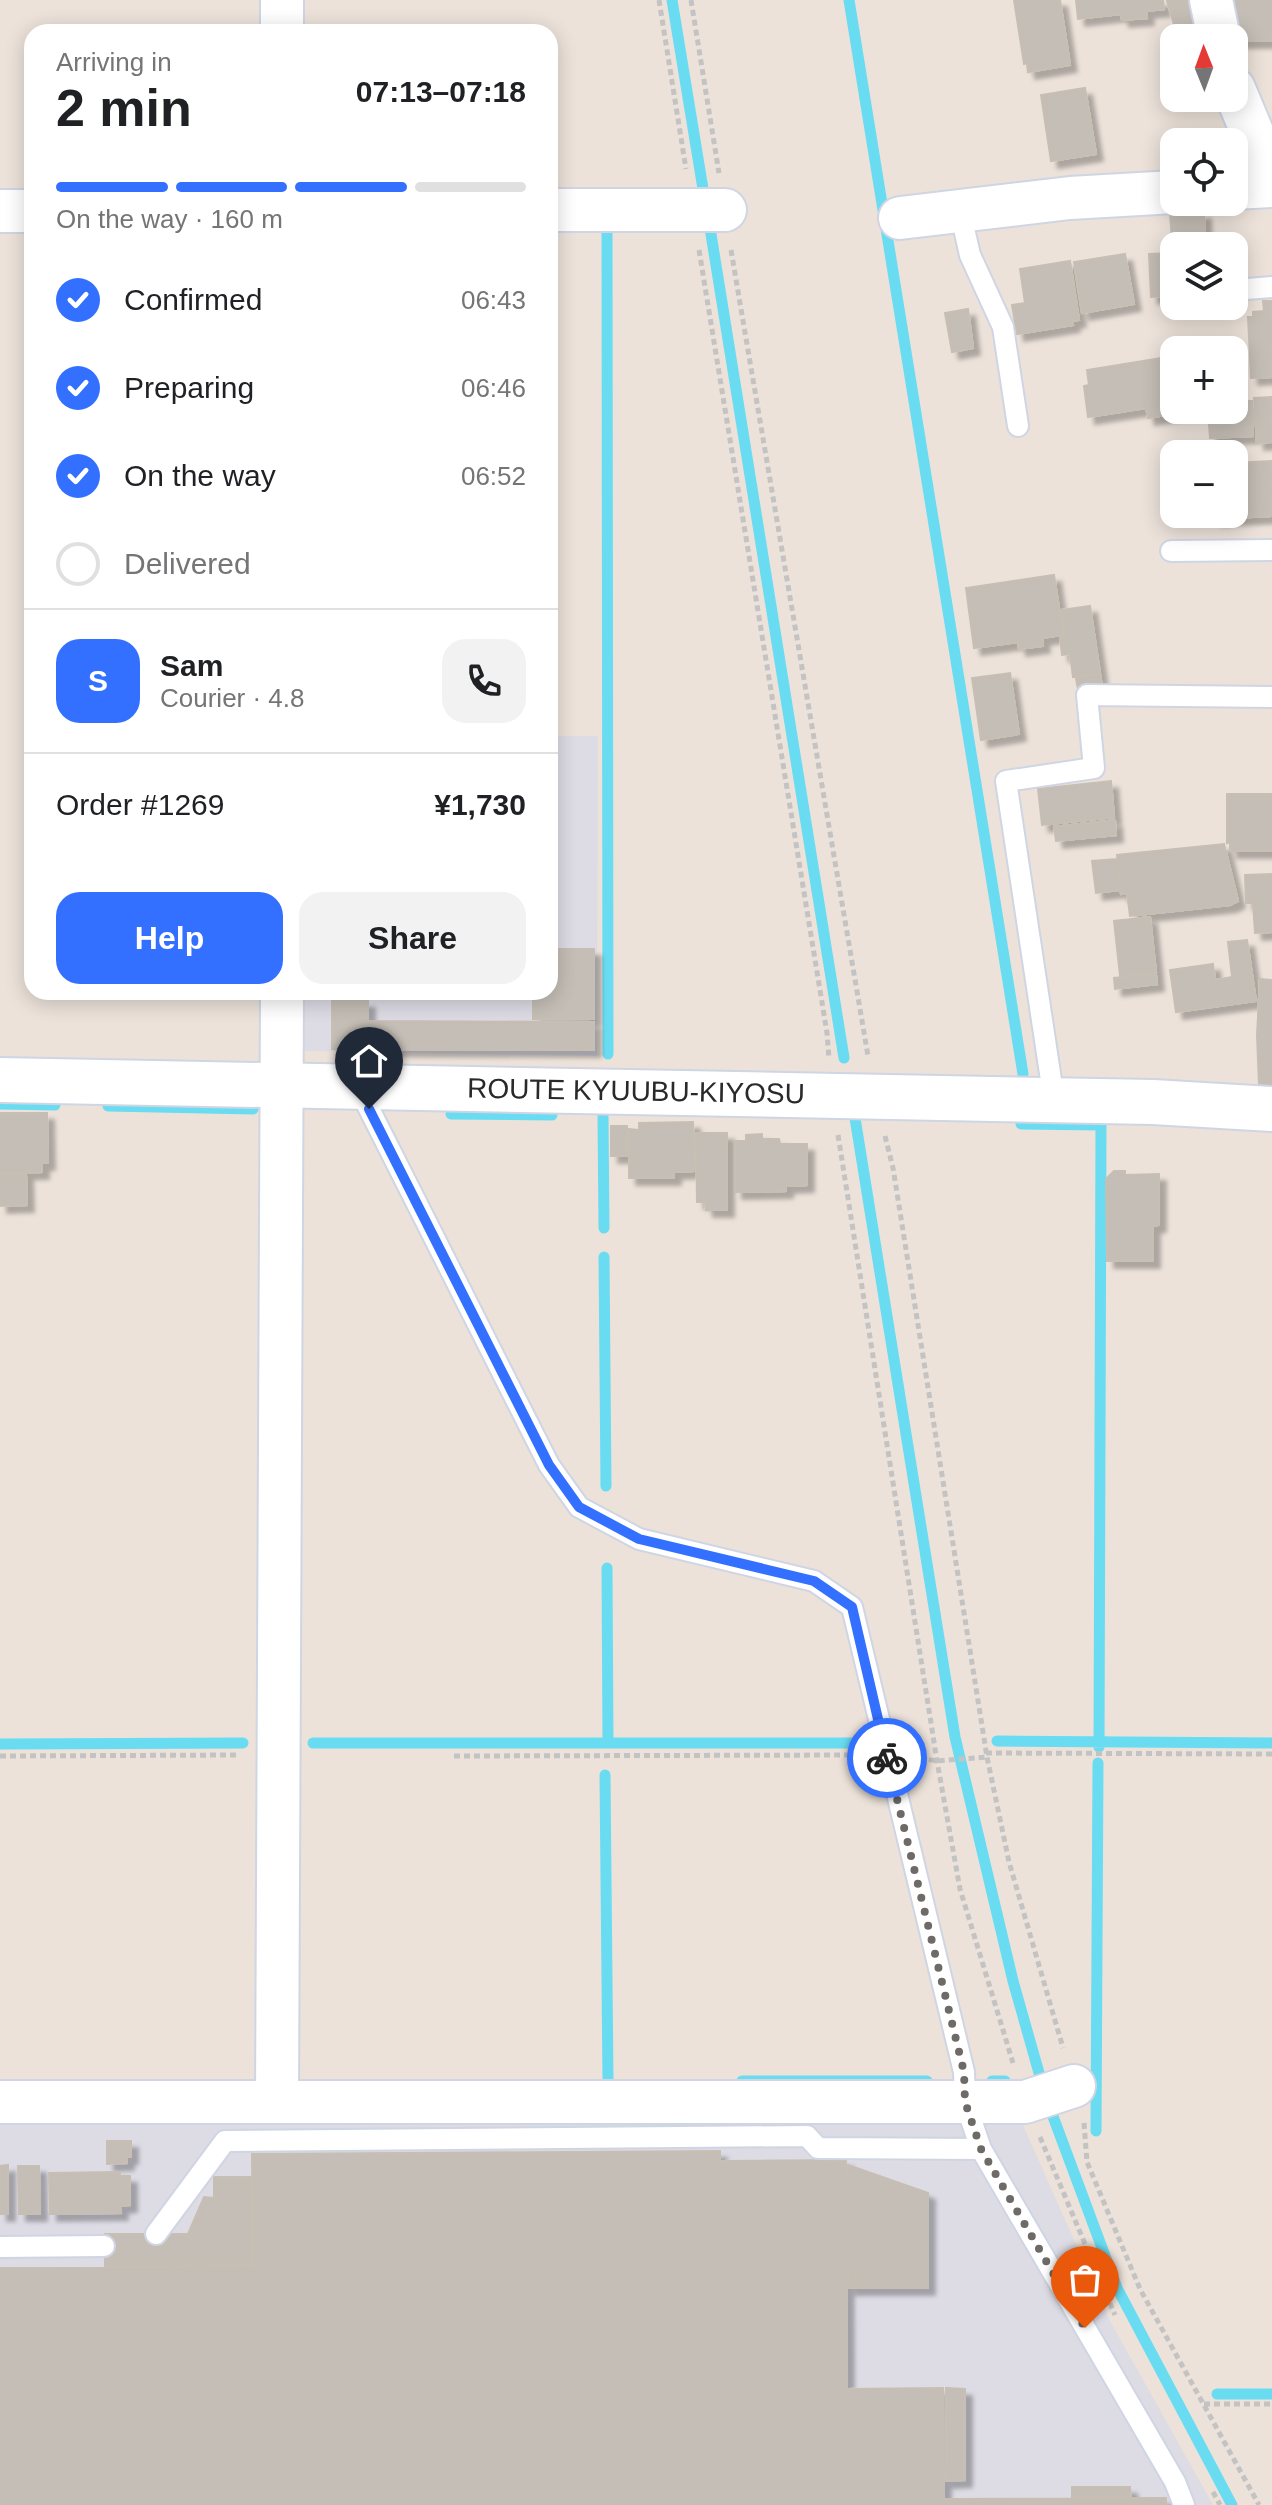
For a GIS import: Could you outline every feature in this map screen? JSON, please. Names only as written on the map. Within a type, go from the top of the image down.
[{"type":"main road","name":"ROUTE KYUUBU-KIYOSU","points":[[0,1080],[1153,1102],[1272,1109]]},
{"type":"street","points":[[282,0],[282,24]]},
{"type":"street","points":[[1211,0],[1216,24]]},
{"type":"street","points":[[1244,112],[1272,180]]},
{"type":"street","points":[[1248,187],[1272,186]]},
{"type":"street","points":[[900,218],[1070,198],[1160,193]]},
{"type":"street","points":[[558,210],[708,210]]},
{"type":"street","points":[[0,211],[24,211]]},
{"type":"street","points":[[277,2102],[282,1000]]},
{"type":"street","points":[[0,2102],[965,2102],[1048,2094]]},
{"type":"lane","points":[[960,211],[970,255],[1003,327],[1018,426]]},
{"type":"lane","points":[[1248,289],[1272,287]]},
{"type":"lane","points":[[1171,551],[1272,550]]},
{"type":"lane","points":[[1054,1100],[1006,781],[1094,768],[1087,695],[1272,697]]},
{"type":"lane","points":[[357,1085],[549,1465],[579,1507],[639,1539],[814,1581],[852,1607],[964,2072],[965,2102],[981,2149],[1167,2469],[1184,2505]]},
{"type":"lane","points":[[156,2234],[225,2141],[807,2136],[818,2148],[981,2149]]},
{"type":"lane","points":[[0,2247],[104,2246]]},
{"type":"path","points":[[659,0],[708,210],[875,1096],[893,1168],[984,1756],[1009,1862],[1048,2094],[1084,2120],[1087,2162],[1140,2289],[1259,2505]]},
{"type":"path","points":[[691,0],[708,210],[827,1033],[831,1095],[960,1889],[1048,2094],[1115,2315]]},
{"type":"path","points":[[454,1756],[887,1755],[940,1760],[984,1756],[1272,1754]]},
{"type":"path","points":[[0,1756],[279,1755]]},
{"type":"path","points":[[1204,2404],[1272,2404]]},
{"type":"path","points":[[1213,2491],[1220,2505]]},
{"type":"shaded area","points":[[558,736],[598,736],[597,1056],[297,1051],[297,1000],[558,1000]]},
{"type":"shaded area","points":[[0,2116],[1019,2116],[1109,2319],[1213,2505],[0,2505]]},
{"type":"building","points":[[1014,0],[1060,0],[1070,65],[1028,72]]},
{"type":"building","points":[[1076,0],[1163,0],[1164,9],[1146,11],[1147,18],[1122,20],[1121,14],[1078,19]]},
{"type":"building","points":[[1200,0],[1205,24],[1174,24],[1167,1]]},
{"type":"building","points":[[1229,0],[1272,0],[1272,41],[1248,41],[1248,24],[1232,24]]},
{"type":"building","points":[[1085,88],[1096,154],[1051,161],[1041,95]]},
{"type":"building","points":[[1170,216],[1204,216],[1205,232],[1171,232]]},
{"type":"building","points":[[1125,254],[1134,304],[1082,313],[1074,262]]},
{"type":"building","points":[[1149,254],[1160,254],[1160,296],[1151,297]]},
{"type":"building","points":[[1070,261],[1079,320],[1072,321],[1073,325],[1017,334],[1012,305],[1025,303],[1020,269]]},
{"type":"building","points":[[1263,301],[1272,301],[1272,377],[1251,378],[1248,317],[1253,317],[1253,312],[1264,311]]},
{"type":"building","points":[[968,309],[973,348],[952,352],[945,313]]},
{"type":"building","points":[[1160,358],[1160,416],[1148,418],[1146,408],[1088,417],[1084,386],[1089,385],[1087,370]]},
{"type":"building","points":[[1272,397],[1272,442],[1257,443],[1254,398]]},
{"type":"building","points":[[1248,401],[1252,401],[1253,436],[1210,438],[1209,424],[1248,424]]},
{"type":"building","points":[[1272,461],[1271,516],[1248,517],[1248,462]]},
{"type":"building","points":[[1054,575],[1063,635],[1042,638],[1043,646],[1019,649],[1018,642],[974,648],[966,588]]},
{"type":"building","points":[[1090,606],[1100,673],[1073,677],[1070,654],[1062,655],[1060,637],[1065,636],[1061,610]]},
{"type":"building","points":[[1010,673],[1019,734],[981,740],[972,678]]},
{"type":"building","points":[[1100,674],[1102,686],[1078,689],[1076,678]]},
{"type":"building","points":[[1111,781],[1114,817],[1042,825],[1038,789]]},
{"type":"building","points":[[1227,794],[1272,794],[1272,851],[1230,851],[1230,842],[1227,843]]},
{"type":"building","points":[[1115,820],[1116,835],[1056,841],[1054,827]]},
{"type":"building","points":[[1224,844],[1238,901],[1230,905],[1130,916],[1127,893],[1121,894],[1117,855]]},
{"type":"building","points":[[1117,859],[1120,890],[1096,893],[1092,861]]},
{"type":"building","points":[[1272,874],[1272,932],[1255,933],[1253,903],[1246,903],[1245,875]]},
{"type":"building","points":[[1150,917],[1156,972],[1120,976],[1114,921]]},
{"type":"building","points":[[1247,940],[1256,1001],[1176,1012],[1170,970],[1213,964],[1215,980],[1232,977],[1228,942]]},
{"type":"building","points":[[558,949],[594,949],[594,1019],[533,1019],[533,1000],[558,1000]]},
{"type":"building","points":[[1156,974],[1157,984],[1115,989],[1114,978]]},
{"type":"building","points":[[1260,979],[1272,980],[1272,1085],[1259,1085],[1257,1035]]},
{"type":"building","points":[[332,1001],[368,1001],[368,1021],[594,1022],[594,1050],[332,1049]]},
{"type":"building","points":[[0,1113],[47,1113],[48,1163],[42,1163],[42,1172],[0,1173]]},
{"type":"building","points":[[693,1122],[694,1171],[674,1172],[674,1178],[629,1178],[629,1129],[639,1130],[639,1123]]},
{"type":"building","points":[[611,1126],[627,1126],[627,1156],[611,1156]]},
{"type":"building","points":[[696,1133],[727,1133],[727,1210],[706,1210],[705,1202],[697,1202]]},
{"type":"building","points":[[762,1134],[762,1139],[779,1139],[780,1144],[807,1144],[807,1185],[786,1186],[786,1191],[735,1192],[735,1141],[746,1141],[746,1135]]},
{"type":"building","points":[[1114,1171],[1125,1171],[1125,1175],[1159,1174],[1159,1225],[1153,1226],[1153,1261],[1107,1261],[1106,1179]]},
{"type":"building","points":[[0,1174],[26,1174],[27,1205],[0,1206]]},
{"type":"building","points":[[107,2141],[131,2141],[131,2157],[127,2157],[127,2163],[107,2164]]},
{"type":"building","points":[[720,2151],[720,2161],[846,2160],[847,2389],[943,2388],[944,2499],[1166,2498],[1166,2505],[0,2505],[0,2268],[253,2266],[252,2154]]},
{"type":"building","points":[[8,2165],[8,2214],[0,2214],[0,2166]]},
{"type":"building","points":[[848,2165],[928,2193],[928,2288],[849,2288]]},
{"type":"building","points":[[18,2166],[39,2166],[40,2214],[19,2214]]},
{"type":"building","points":[[120,2172],[120,2176],[130,2176],[130,2205],[120,2206],[121,2213],[50,2214],[49,2173]]},
{"type":"building","points":[[214,2177],[251,2177],[251,2265],[105,2266],[105,2234],[188,2234],[204,2197],[214,2198]]},
{"type":"building","points":[[946,2388],[965,2389],[965,2480],[946,2481]]},
{"type":"building","points":[[1072,2487],[1130,2487],[1131,2497],[1072,2497]]},
{"type":"waterway","points":[[672,0],[705,201]]},
{"type":"waterway","points":[[849,0],[1023,1074]]},
{"type":"waterway","points":[[607,224],[608,1054]]},
{"type":"waterway","points":[[710,228],[844,1058]]},
{"type":"waterway","points":[[0,1104],[55,1105]]},
{"type":"waterway","points":[[108,1106],[253,1109]]},
{"type":"waterway","points":[[451,1114],[552,1115]]},
{"type":"waterway","points":[[603,1116],[604,1228]]},
{"type":"waterway","points":[[855,1118],[955,1737],[1013,1981],[1043,2087]]},
{"type":"waterway","points":[[1021,1124],[1101,1125],[1099,1747]]},
{"type":"waterway","points":[[604,1257],[606,1486]]},
{"type":"waterway","points":[[607,1568],[608,1743]]},
{"type":"waterway","points":[[997,1741],[1272,1743]]},
{"type":"waterway","points":[[0,1744],[243,1743]]},
{"type":"waterway","points":[[313,1743],[856,1743]]},
{"type":"waterway","points":[[1096,2131],[1098,1763]]},
{"type":"waterway","points":[[605,1775],[608,2081]]},
{"type":"waterway","points":[[742,2081],[927,2081]]},
{"type":"waterway","points":[[992,2081],[1005,2081]]},
{"type":"waterway","points":[[1048,2103],[1117,2288],[1232,2505]]},
{"type":"waterway","points":[[1217,2394],[1272,2394]]},
{"type":"way so far","points":[[887,1758],[964,2072],[965,2102],[981,2149],[1085,2328]]},
{"type":"route","points":[[369,1109],[549,1465],[579,1507],[639,1539],[814,1581],[852,1607],[887,1758]]}]
